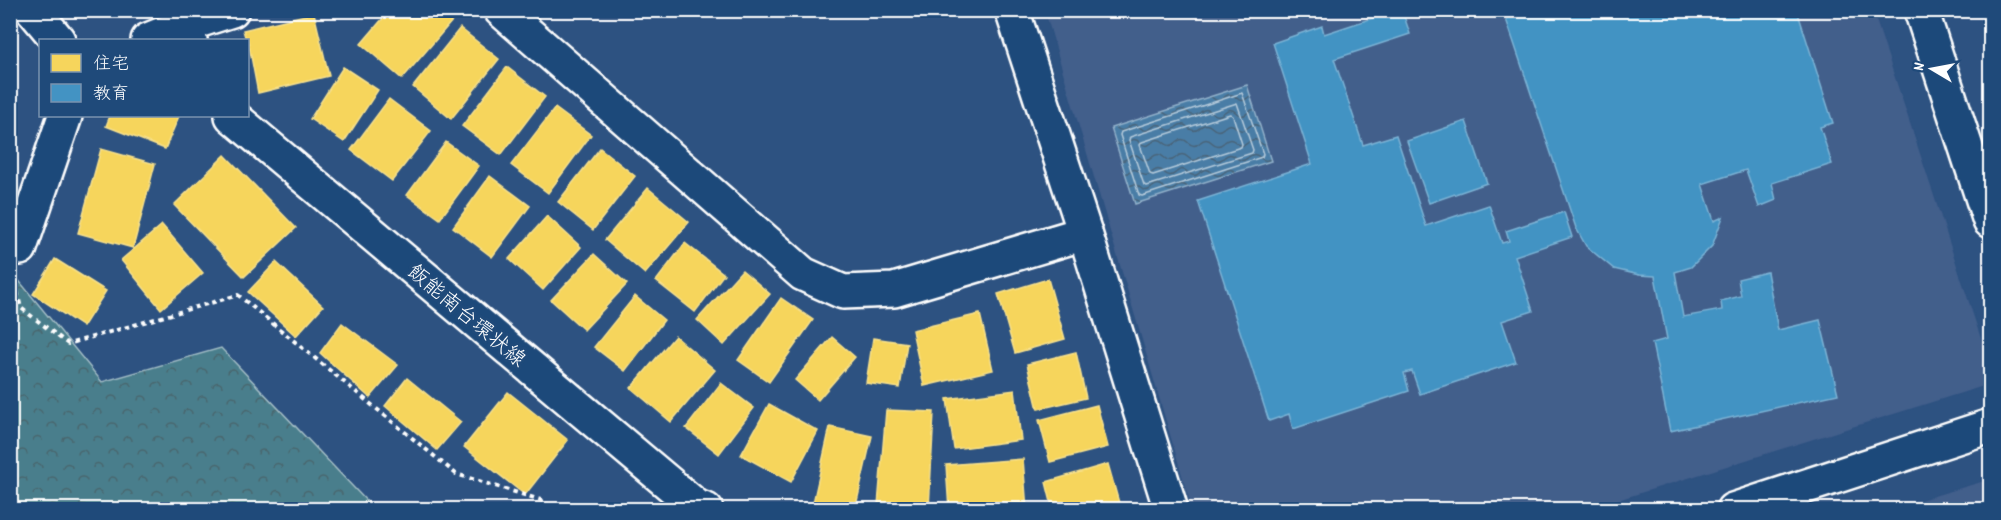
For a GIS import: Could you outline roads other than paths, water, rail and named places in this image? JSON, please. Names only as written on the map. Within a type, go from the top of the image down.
[{"type":"street","points":[[33,10],[57,39]]},
{"type":"street","points":[[150,39],[232,10]]},
{"type":"street","points":[[501,10],[803,274],[843,292],[894,290],[1085,233]]},
{"type":"street","points":[[1012,10],[1085,233],[1171,510]]},
{"type":"street","points":[[1921,10],[1990,221]]},
{"type":"street","points":[[20,248],[65,117]]},
{"type":"street","name":"飯能南台環状線","points":[[233,117],[609,434],[697,507],[706,510]]},
{"type":"street","points":[[1733,510],[1990,426]]},
{"type":"water","points":[[1247,85],[1271,161],[1135,204],[1111,128]]}]
